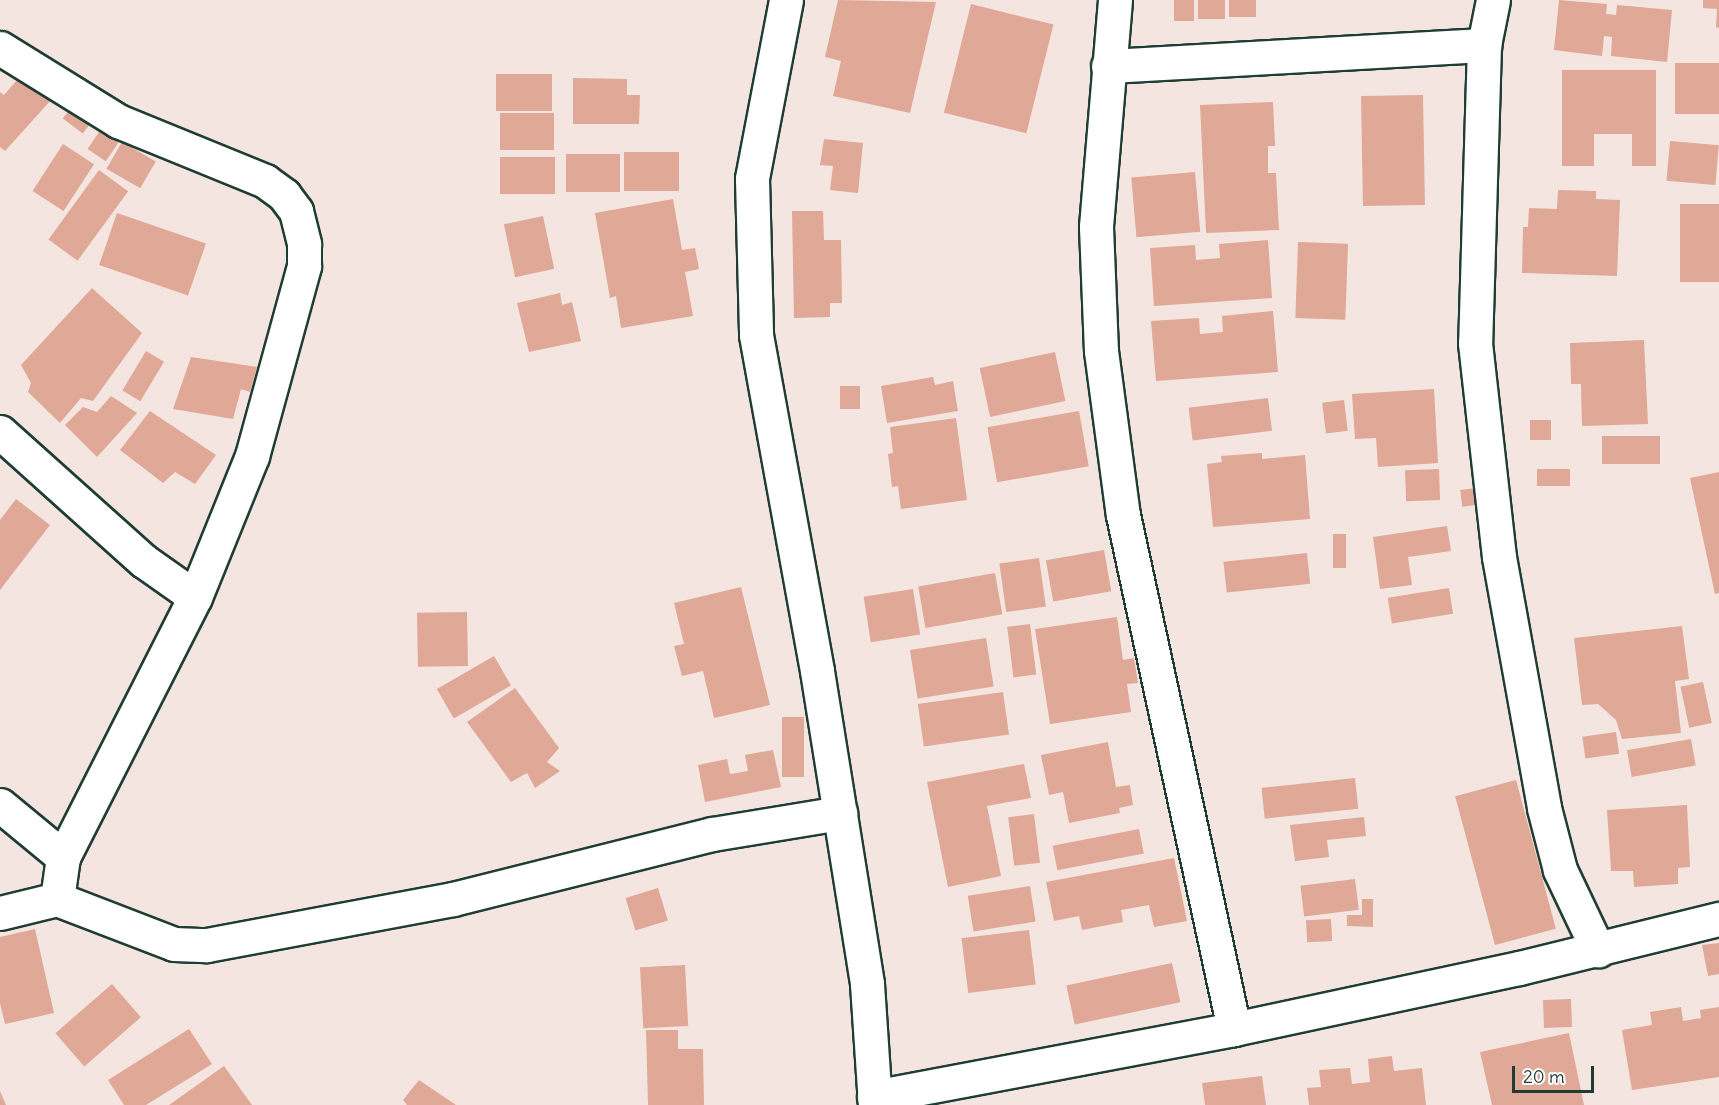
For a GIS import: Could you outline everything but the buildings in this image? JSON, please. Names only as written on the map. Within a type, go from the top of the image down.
[{"type":"street","points":[[786,0],[752,179],[756,335],[840,813],[867,984],[875,1101],[1234,1029],[1598,950],[1719,919]]},
{"type":"street","points":[[1115,0],[1096,227],[1101,351],[1123,515],[1234,1029]]},
{"type":"street","points":[[1493,0],[1484,45],[1475,343],[1499,556],[1544,808],[1560,870],[1598,950]]},
{"type":"street","points":[[1108,66],[1484,45]]},
{"type":"street","points":[[0,48],[118,121],[265,181],[284,195],[302,226],[304,266],[264,420],[195,597],[63,857],[57,899]]},
{"type":"street","points":[[0,432],[144,561],[195,597]]},
{"type":"street","points":[[0,805],[63,857]]},
{"type":"street","points":[[0,913],[57,899],[174,944],[207,945],[453,899],[712,834],[840,813]]}]
